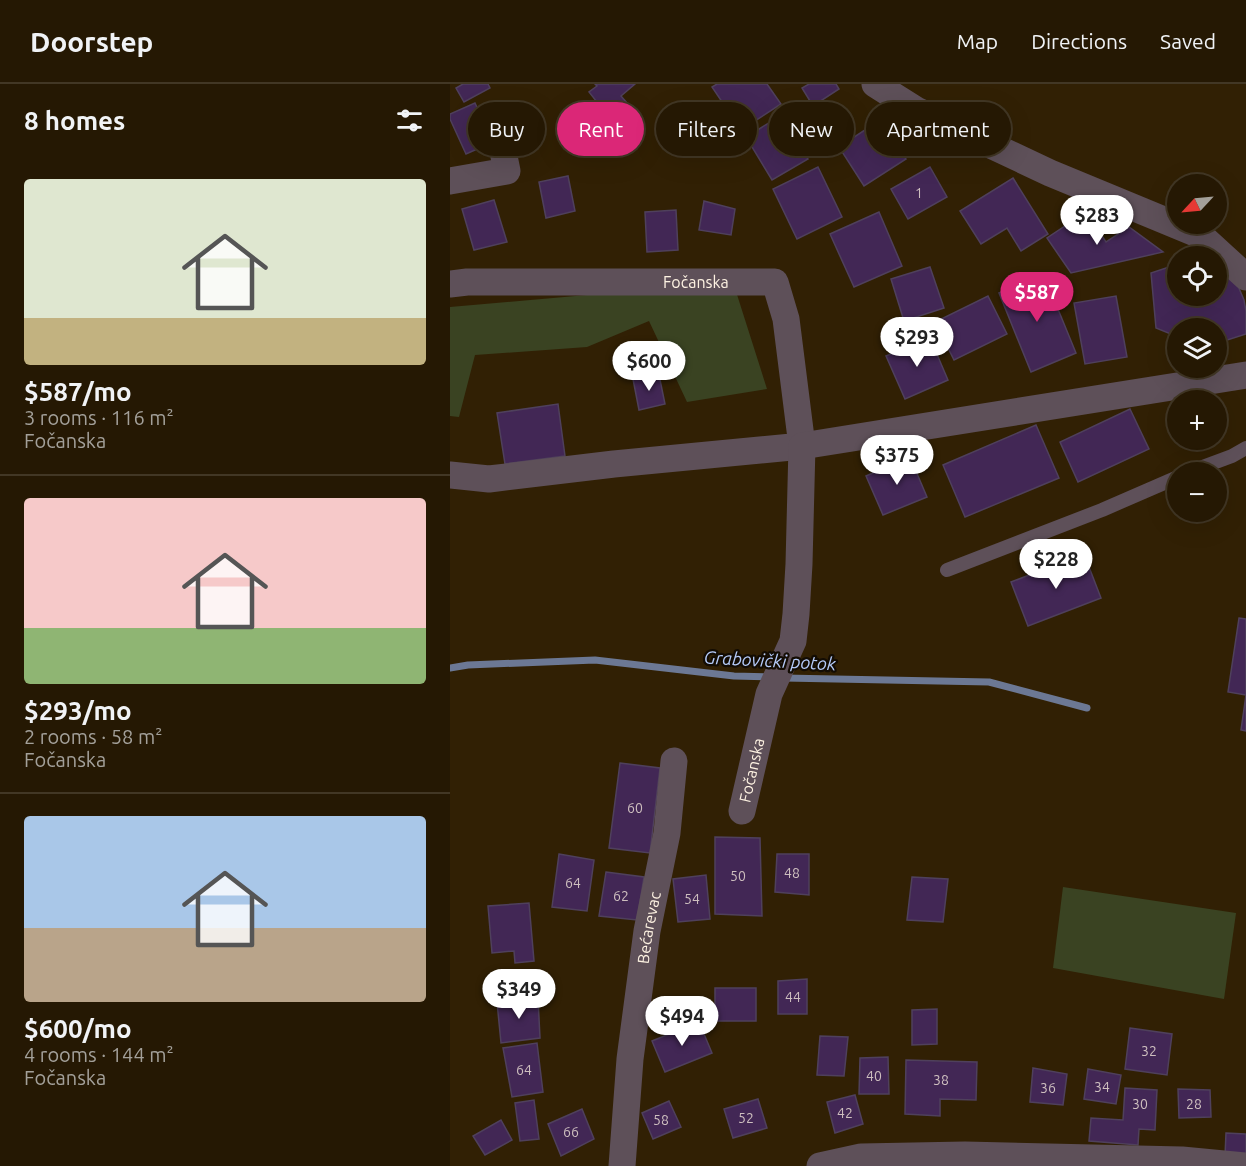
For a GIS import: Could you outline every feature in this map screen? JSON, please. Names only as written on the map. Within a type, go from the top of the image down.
[{"type":"street","points":[[875,84],[916,110],[1050,173],[1200,235],[1246,277]]},
{"type":"street","points":[[450,181],[507,171],[504,156]]},
{"type":"street","name":"Fočanska","points":[[450,284],[467,282],[775,282],[786,319],[802,446],[796,614],[793,641],[768,694],[742,811]]},
{"type":"street","points":[[450,475],[489,479],[614,464],[802,446],[1246,375]]},
{"type":"street","name":"Bećarevac","points":[[622,1166],[630,1059],[647,931],[667,833],[674,761]]},
{"type":"street","points":[[820,1166],[861,1157],[965,1155],[1182,1160],[1246,1166]]},
{"type":"lane","points":[[1216,462],[1246,448]]},
{"type":"lane","points":[[947,570],[1102,510],[1167,482]]},
{"type":"green space","points":[[733,282],[767,389],[687,402],[649,321],[587,347],[475,355],[459,417],[450,416],[450,307]]},
{"type":"green space","points":[[1063,887],[1236,913],[1224,999],[1053,968]]},
{"type":"building","points":[[463,84],[488,84],[490,88],[464,102],[456,88]]},
{"type":"building","points":[[595,84],[635,84],[621,96],[626,102],[597,102],[589,92],[597,86]]},
{"type":"building","points":[[717,84],[767,84],[780,102],[769,102],[769,112],[757,120],[757,102],[722,102],[712,87]]},
{"type":"building","points":[[809,84],[836,84],[839,89],[819,102],[811,102],[802,88]]},
{"type":"building","points":[[468,106],[468,153],[466,154],[450,119],[450,114]]},
{"type":"building","points":[[769,123],[769,156],[806,156],[808,159],[772,180],[757,155],[757,130]]},
{"type":"building","points":[[866,129],[866,156],[904,156],[906,159],[864,186],[845,156],[854,156],[854,137]]},
{"type":"building","points":[[818,167],[842,217],[797,239],[773,189]]},
{"type":"building","points":[[930,167],[947,197],[908,219],[891,189]]},
{"type":"building","points":[[568,176],[575,211],[546,218],[539,182]]},
{"type":"building","points":[[1013,178],[1048,234],[1021,251],[1007,228],[981,244],[960,211]]},
{"type":"building","points":[[494,200],[507,242],[474,250],[462,209]]},
{"type":"building","points":[[704,201],[735,209],[731,235],[699,230]]},
{"type":"building","points":[[676,210],[678,250],[647,252],[645,212]]},
{"type":"building","points":[[879,212],[902,266],[854,287],[830,234]]},
{"type":"building","points":[[1086,212],[1106,242],[1129,227],[1163,252],[1071,273],[1047,238]]},
{"type":"building","points":[[930,267],[944,308],[904,321],[891,279]]},
{"type":"building","points":[[1167,268],[1167,306],[1227,306],[1227,271],[1232,272],[1244,300],[1246,334],[1227,340],[1227,318],[1167,318],[1167,332],[1156,328],[1151,273]]},
{"type":"building","points":[[1044,275],[1076,353],[1031,372],[999,293]]},
{"type":"building","points":[[988,296],[1007,334],[954,360],[935,322]]},
{"type":"building","points":[[1116,296],[1127,357],[1085,364],[1074,303]]},
{"type":"building","points":[[930,338],[948,380],[905,399],[886,356]]},
{"type":"building","points":[[659,375],[665,404],[639,410],[633,379]]},
{"type":"building","points":[[558,404],[565,456],[505,464],[497,413]]},
{"type":"building","points":[[1130,409],[1149,449],[1078,482],[1060,442]]},
{"type":"building","points":[[1036,425],[1059,478],[965,517],[943,465]]},
{"type":"building","points":[[910,457],[927,497],[883,515],[866,476]]},
{"type":"building","points":[[1084,554],[1101,598],[1028,626],[1011,582]]},
{"type":"building","points":[[1239,618],[1246,619],[1246,695],[1228,692]]},
{"type":"building","points":[[1246,695],[1246,731],[1241,730]]},
{"type":"building","points":[[620,763],[660,768],[650,853],[609,848]]},
{"type":"building","points":[[715,837],[760,838],[762,916],[715,914]]},
{"type":"building","points":[[559,854],[594,860],[587,911],[552,907]]},
{"type":"building","points":[[777,854],[809,854],[809,895],[775,892]]},
{"type":"building","points":[[606,872],[644,877],[637,920],[599,916]]},
{"type":"building","points":[[706,875],[710,919],[678,922],[673,879]]},
{"type":"building","points":[[912,877],[948,879],[943,922],[907,920]]},
{"type":"building","points":[[529,903],[534,961],[515,963],[514,951],[492,953],[488,906]]},
{"type":"building","points":[[807,979],[807,1014],[778,1014],[778,981]]},
{"type":"building","points":[[715,988],[756,988],[756,1021],[715,1021]]},
{"type":"building","points":[[538,998],[540,1038],[501,1043],[497,1002]]},
{"type":"building","points":[[937,1009],[937,1044],[912,1045],[912,1010]]},
{"type":"building","points":[[699,1022],[712,1053],[665,1072],[652,1041]]},
{"type":"building","points":[[1130,1028],[1172,1034],[1167,1075],[1125,1069]]},
{"type":"building","points":[[820,1036],[848,1037],[844,1076],[817,1075]]},
{"type":"building","points":[[537,1043],[543,1092],[512,1097],[503,1048]]},
{"type":"building","points":[[888,1057],[889,1094],[859,1094],[860,1058]]},
{"type":"building","points":[[906,1060],[977,1062],[976,1100],[940,1099],[940,1116],[905,1114]]},
{"type":"building","points":[[1033,1068],[1067,1074],[1063,1105],[1030,1102]]},
{"type":"building","points":[[1088,1069],[1121,1075],[1116,1104],[1084,1099]]},
{"type":"building","points":[[1125,1088],[1157,1090],[1155,1130],[1139,1129],[1138,1145],[1089,1141],[1091,1118],[1123,1120]]},
{"type":"building","points":[[1178,1089],[1210,1090],[1211,1117],[1179,1118]]},
{"type":"building","points":[[855,1095],[863,1124],[835,1133],[827,1102]]},
{"type":"building","points":[[758,1099],[767,1128],[733,1138],[724,1109]]},
{"type":"building","points":[[534,1100],[539,1139],[520,1141],[515,1103]]},
{"type":"building","points":[[669,1101],[681,1127],[653,1139],[642,1113]]},
{"type":"building","points":[[582,1109],[594,1139],[561,1156],[548,1124]]},
{"type":"building","points":[[501,1120],[512,1140],[485,1155],[473,1136]]},
{"type":"building","points":[[1226,1133],[1246,1134],[1246,1157],[1225,1156]]},
{"type":"waterway","name":"Grabovički potok","points":[[450,668],[468,665],[595,660],[734,676],[770,677]]},
{"type":"waterway","name":"Grabovički potok","points":[[784,678],[989,682],[1087,708]]}]
